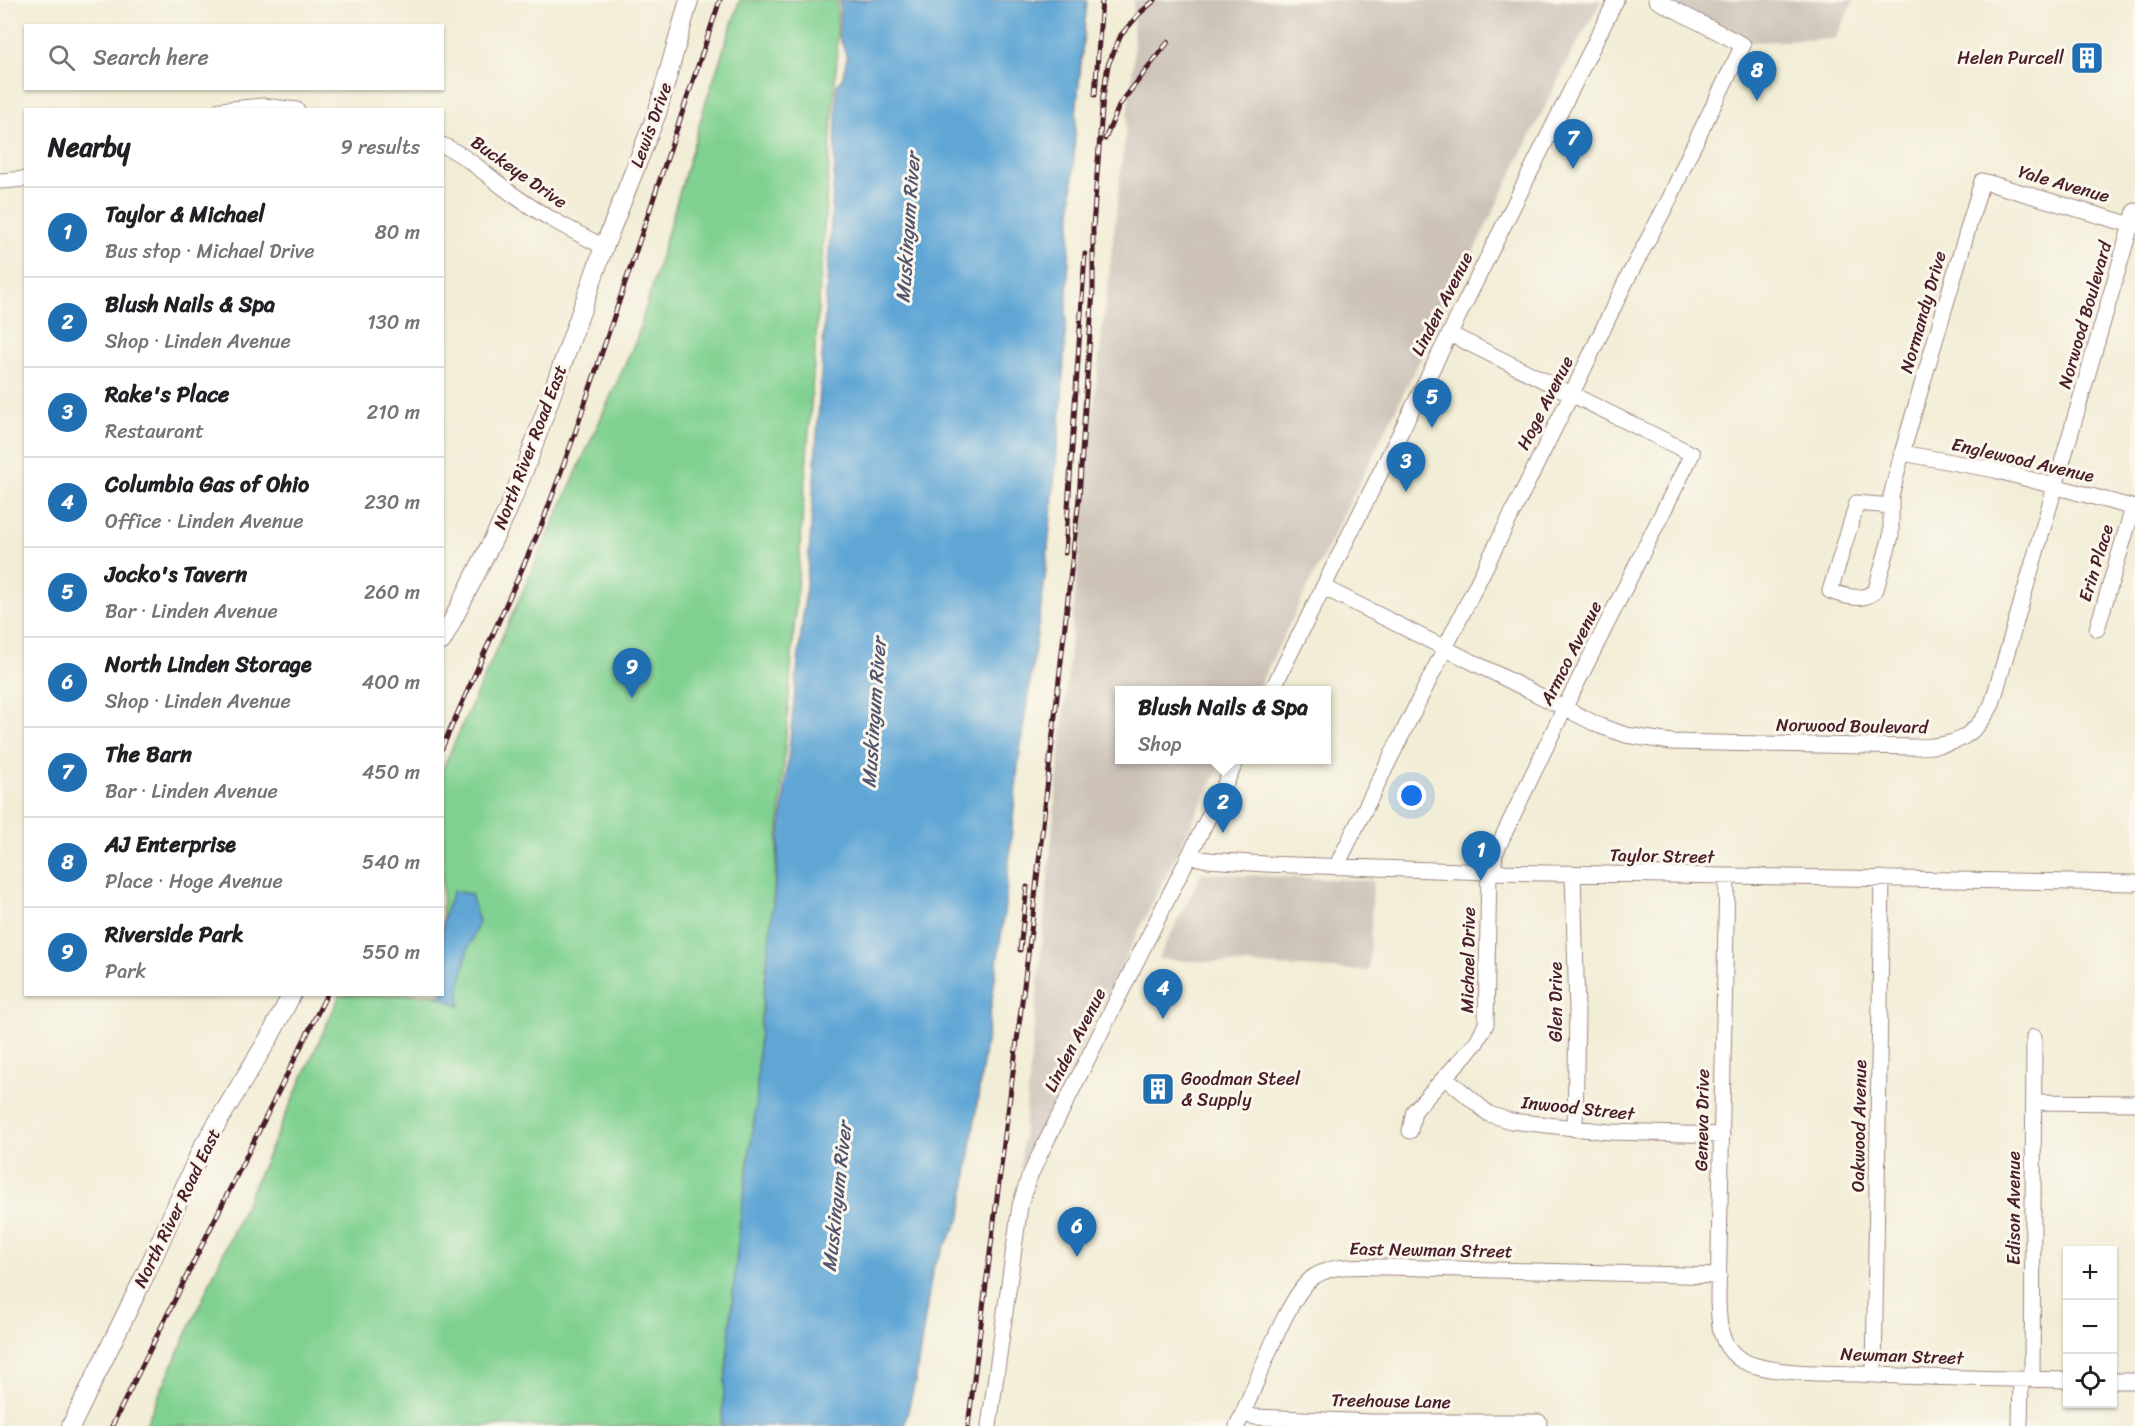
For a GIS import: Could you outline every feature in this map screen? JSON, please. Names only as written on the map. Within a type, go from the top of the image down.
[{"type":"main road","name":"Lewis Drive","points":[[604,247],[657,113],[689,0]]},
{"type":"main road","name":"North River Road East","points":[[444,637],[516,492],[604,247]]},
{"type":"main road","name":"North River Road East","points":[[71,1426],[151,1262],[202,1148],[269,1038],[291,996]]},
{"type":"street","name":"Linden Avenue","points":[[1274,686],[1616,0]]},
{"type":"street","name":"Hoge Avenue","points":[[1336,867],[1622,290],[1670,198],[1743,45],[1656,0]]},
{"type":"street","points":[[242,108],[264,106],[280,108]]},
{"type":"street","name":"Buckeye Drive","points":[[444,146],[462,154],[513,195],[547,218],[604,247]]},
{"type":"street","points":[[0,181],[24,179]]},
{"type":"street","name":"Yale Avenue","points":[[1982,181],[2134,220]]},
{"type":"street","name":"Normandy Drive","points":[[1891,506],[1857,503],[1830,591],[1841,595],[1866,597],[1876,589],[1891,536],[1891,506],[1891,496],[1902,453],[1982,181]]},
{"type":"street","name":"Norwood Boulevard","points":[[1323,587],[1564,709],[1626,735],[1671,742],[1938,747],[1965,738],[1976,728],[1992,704],[2134,220]]},
{"type":"street","points":[[1450,334],[1572,394]]},
{"type":"street","name":"Armco Avenue","points":[[1491,872],[1495,854],[1564,709],[1692,454],[1572,394]]},
{"type":"street","name":"Englewood Avenue","points":[[1902,453],[1995,470],[2134,508]]},
{"type":"street","name":"Erin Place","points":[[2097,629],[2134,508]]},
{"type":"street","name":"Linden Avenue","points":[[989,1426],[1020,1206],[1028,1180],[1235,764]]},
{"type":"street","name":"Taylor Street","points":[[1189,856],[1208,860],[1336,867],[1491,872],[2135,883]]},
{"type":"street","name":"Michael Drive","points":[[1410,1131],[1414,1112],[1476,1043],[1486,1024],[1491,872]]},
{"type":"street","name":"Glen Drive","points":[[1573,874],[1577,1010],[1575,1129]]},
{"type":"street","name":"Geneva Drive","points":[[1727,877],[1718,1299],[1721,1334],[1726,1347],[1738,1358]]},
{"type":"street","name":"Oakwood Avenue","points":[[1874,1375],[1882,878]]},
{"type":"street","name":"Edison Avenue","points":[[2020,1426],[2026,1380],[2035,1102],[2034,1037]]},
{"type":"street","name":"Inwood Street","points":[[1445,1077],[1470,1100],[1495,1117],[1575,1129],[1641,1134],[1722,1135]]},
{"type":"street","points":[[2035,1102],[2135,1102]]},
{"type":"street","name":"East Newman Street","points":[[1240,1420],[1293,1300],[1310,1279],[1328,1270],[1348,1267],[1719,1276]]},
{"type":"street","name":"Newman Street","points":[[1738,1358],[1763,1367],[1801,1372],[2063,1380]]},
{"type":"street","points":[[2117,1381],[2135,1381]]},
{"type":"street","name":"Treehouse Lane","points":[[1240,1420],[1255,1417],[1371,1422],[1539,1422]]},
{"type":"shaded area","points":[[1133,0],[1602,0],[1570,56],[1259,686],[1115,686],[1115,764],[1221,764],[1020,1171],[1091,429],[1134,58]]},
{"type":"shaded area","points":[[1667,0],[1854,0],[1835,39],[1752,42]]},
{"type":"shaded area","points":[[1202,873],[1373,881],[1369,971],[1158,959]]},
{"type":"green space","points":[[740,0],[837,0],[837,56],[777,855],[756,1106],[739,1230],[721,1426],[145,1426],[340,996],[444,996],[444,766],[637,338],[706,102]]},
{"type":"water","name":"Muskingum River","points":[[840,0],[1087,0],[1076,115],[1062,399],[1045,579],[1018,766],[1004,915],[961,1217],[933,1267],[915,1382],[904,1426],[721,1426],[739,1230],[756,1106],[759,1039],[809,557],[835,161],[837,86],[843,77],[847,57],[839,36]]},
{"type":"water","points":[[453,891],[471,894],[479,922],[468,949],[460,986],[460,1006],[437,996],[444,996],[444,916]]},
{"type":"railway","points":[[444,744],[542,524],[574,436],[720,0]]},
{"type":"railway","points":[[1095,95],[1102,0]]},
{"type":"railway","points":[[968,1426],[1033,915],[1079,498],[1093,289],[1093,227],[1103,96],[1108,65],[1121,35],[1155,0]]},
{"type":"railway","points":[[1105,139],[1120,104],[1168,42]]},
{"type":"railway","points":[[1065,553],[1085,254]]},
{"type":"railway","points":[[1020,950],[1027,887]]},
{"type":"railway","points":[[112,1426],[326,996]]},
{"type":"place","name":"Helen Purcell","points":[[2087,58]]},
{"type":"place","name":"AJ Enterprise","points":[[1757,101]]},
{"type":"place","name":"The Barn","points":[[1573,169]]},
{"type":"place","name":"Jocko's Tavern","points":[[1432,428]]},
{"type":"place","name":"Rake's Place","points":[[1406,492]]},
{"type":"place","name":"Riverside Park","points":[[632,698]]},
{"type":"place","name":"Blush Nails & Spa","points":[[1223,833]]},
{"type":"place","name":"Taylor & Michael","points":[[1481,881]]},
{"type":"place","name":"Columbia Gas of Ohio","points":[[1163,1019]]},
{"type":"place","name":"Goodman Steel & Supply","points":[[1158,1089]]},
{"type":"place","name":"North Linden Storage","points":[[1077,1257]]}]
